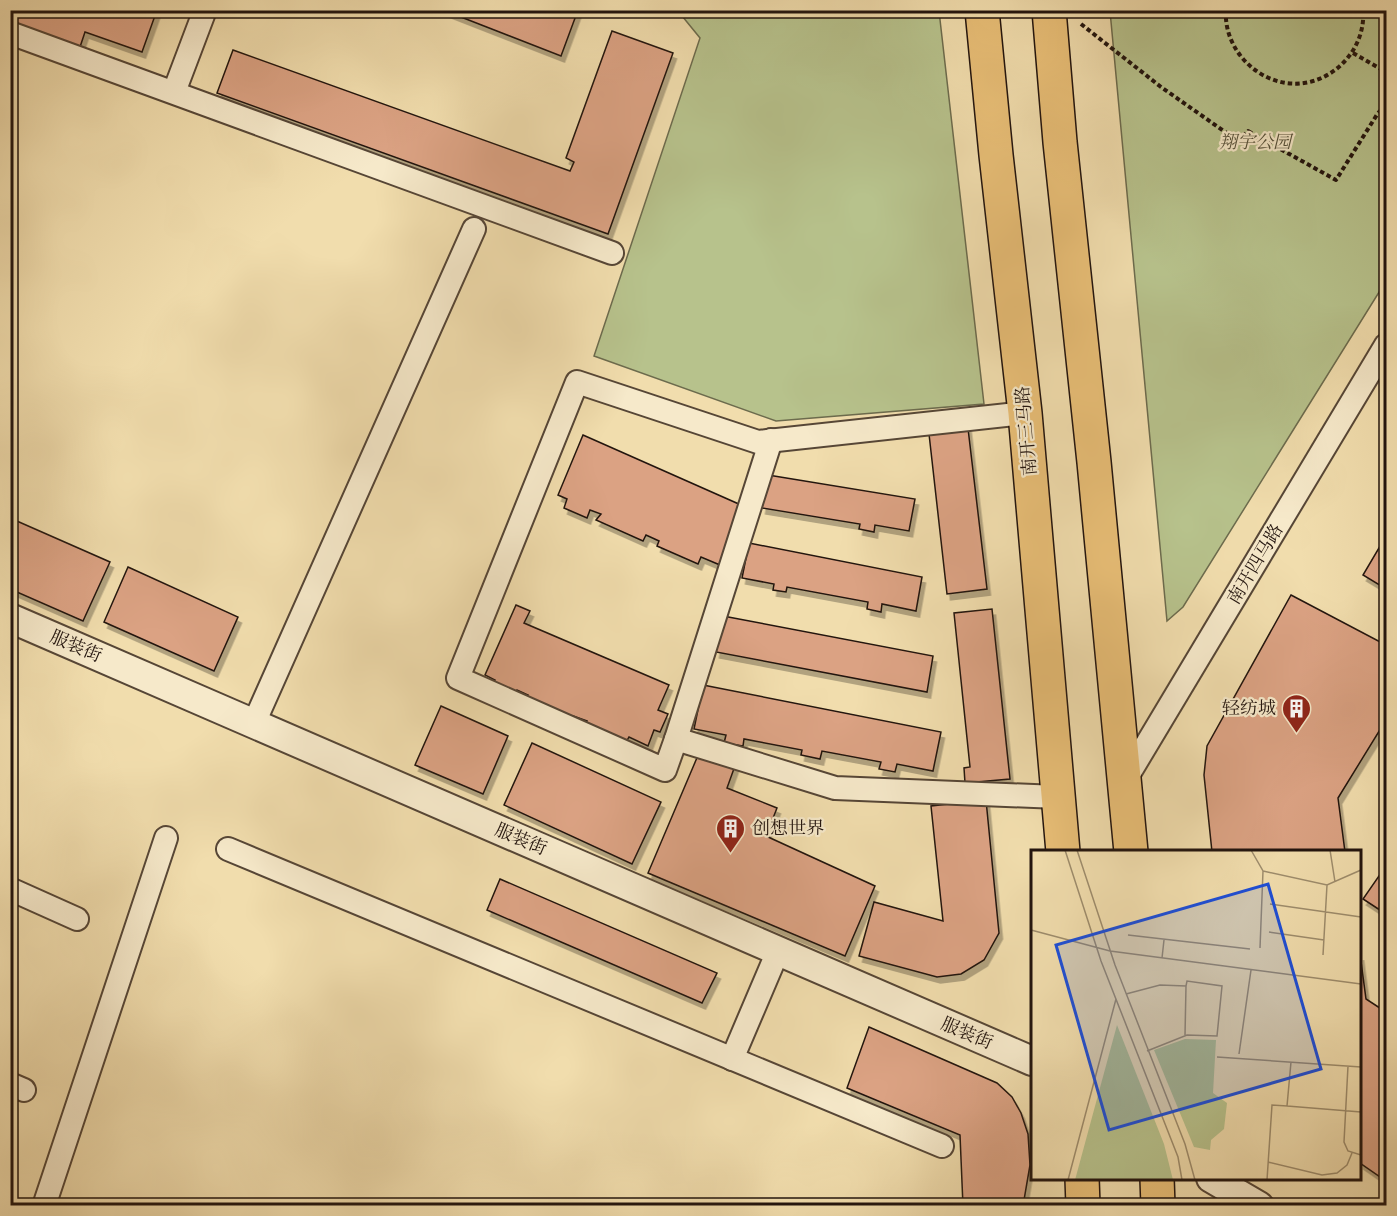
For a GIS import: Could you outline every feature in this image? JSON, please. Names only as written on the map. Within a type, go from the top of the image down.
[{"type":"main road","name":"南开三马路","points":[[982,10],[1025,413],[1063,850]]},
{"type":"main road","points":[[1049,10],[1131,850]]},
{"type":"main road","points":[[1082,1180],[1083,1206]]},
{"type":"main road","points":[[1156,1180],[1158,1206]]},
{"type":"street","points":[[174,92],[205,10]]},
{"type":"street","points":[[10,33],[612,253]]},
{"type":"street","points":[[254,723],[474,229]]},
{"type":"street","name":"南开四马路","points":[[1124,782],[1386,345]]},
{"type":"street","points":[[771,441],[665,770],[458,678],[577,382],[758,442],[1025,413]]},
{"type":"street","name":"服装街","points":[[10,618],[1031,1061]]},
{"type":"street","points":[[676,739],[835,788],[1058,797]]},
{"type":"street","points":[[44,1206],[166,838]]},
{"type":"street","points":[[228,849],[942,1146]]},
{"type":"street","points":[[10,889],[77,919]]},
{"type":"street","points":[[732,1059],[778,951]]},
{"type":"street","points":[[1213,1180],[1258,1206]]},
{"type":"path","points":[[1226,10],[1231,41],[1242,60],[1260,74],[1280,82],[1304,83],[1326,76],[1353,53],[1364,20],[1363,10]]},
{"type":"path","points":[[1079,23],[1161,87],[1238,141],[1248,131],[1336,180],[1378,112],[1386,105]]},
{"type":"path","points":[[1353,53],[1386,72]]},
{"type":"green space","points":[[678,11],[939,11],[984,404],[776,421],[594,356],[700,38]]},
{"type":"green space","name":"翔宇公园","points":[[1110,11],[1386,11],[1386,281],[1183,607],[1167,621]]},
{"type":"building","points":[[10,10],[157,10],[142,52],[85,32],[80,47],[10,23]]},
{"type":"building","points":[[443,10],[578,10],[561,56]]},
{"type":"building","points":[[612,31],[673,53],[608,234],[217,93],[233,50],[570,171],[574,162],[566,158]]},
{"type":"building","points":[[967,420],[987,589],[947,594],[928,425]]},
{"type":"building","points":[[583,435],[741,505],[731,529],[741,534],[720,565],[701,557],[698,564],[657,546],[659,541],[646,535],[643,541],[596,520],[601,514],[590,510],[587,518],[564,508],[567,499],[558,495]]},
{"type":"building","points":[[768,475],[915,499],[909,531],[875,525],[874,532],[859,529],[860,524],[762,508]]},
{"type":"building","points":[[10,518],[110,562],[83,621],[10,589]]},
{"type":"building","points":[[1386,536],[1386,589],[1363,575]]},
{"type":"building","points":[[749,543],[922,577],[916,611],[882,604],[881,612],[867,609],[868,602],[787,587],[786,592],[773,590],[774,584],[742,578]]},
{"type":"building","points":[[128,567],[238,617],[214,671],[104,622]]},
{"type":"building","name":"轻纺城","points":[[1291,595],[1386,645],[1386,720],[1338,798],[1345,850],[1212,850],[1204,775],[1207,746]]},
{"type":"building","points":[[516,605],[530,611],[524,623],[669,685],[658,710],[668,714],[660,732],[654,730],[648,746],[629,737],[625,744],[584,727],[587,721],[573,716],[571,721],[524,700],[528,695],[517,690],[514,698],[491,688],[495,680],[485,675]]},
{"type":"building","points":[[992,609],[1010,779],[965,783],[964,768],[970,767],[954,613]]},
{"type":"building","points":[[723,616],[933,656],[927,692],[716,652]]},
{"type":"building","points":[[703,685],[941,732],[933,771],[897,764],[895,772],[879,769],[881,762],[822,751],[820,759],[801,755],[802,750],[744,739],[743,746],[724,743],[726,735],[694,729]]},
{"type":"building","points":[[441,706],[508,736],[483,794],[415,765]]},
{"type":"building","points":[[532,743],[661,802],[632,864],[504,805]]},
{"type":"building","name":"创想世界","points":[[699,753],[736,763],[727,788],[777,808],[766,836],[875,886],[845,956],[648,873]]},
{"type":"building","points":[[986,800],[999,933],[984,960],[961,974],[937,977],[859,956],[874,902],[943,921],[931,806]]},
{"type":"building","points":[[1381,873],[1386,877],[1386,914],[1363,899]]},
{"type":"building","points":[[500,879],[717,973],[702,1003],[487,910]]},
{"type":"building","points":[[1361,962],[1366,999],[1386,1012],[1386,1181],[1361,1164]]},
{"type":"building","points":[[869,1027],[997,1083],[1012,1097],[1021,1113],[1028,1134],[1030,1165],[1023,1206],[963,1206],[960,1135],[847,1088]]},
{"type":"place","name":"轻纺城","points":[[1297,734]]},
{"type":"place","name":"创想世界","points":[[731,854]]}]
